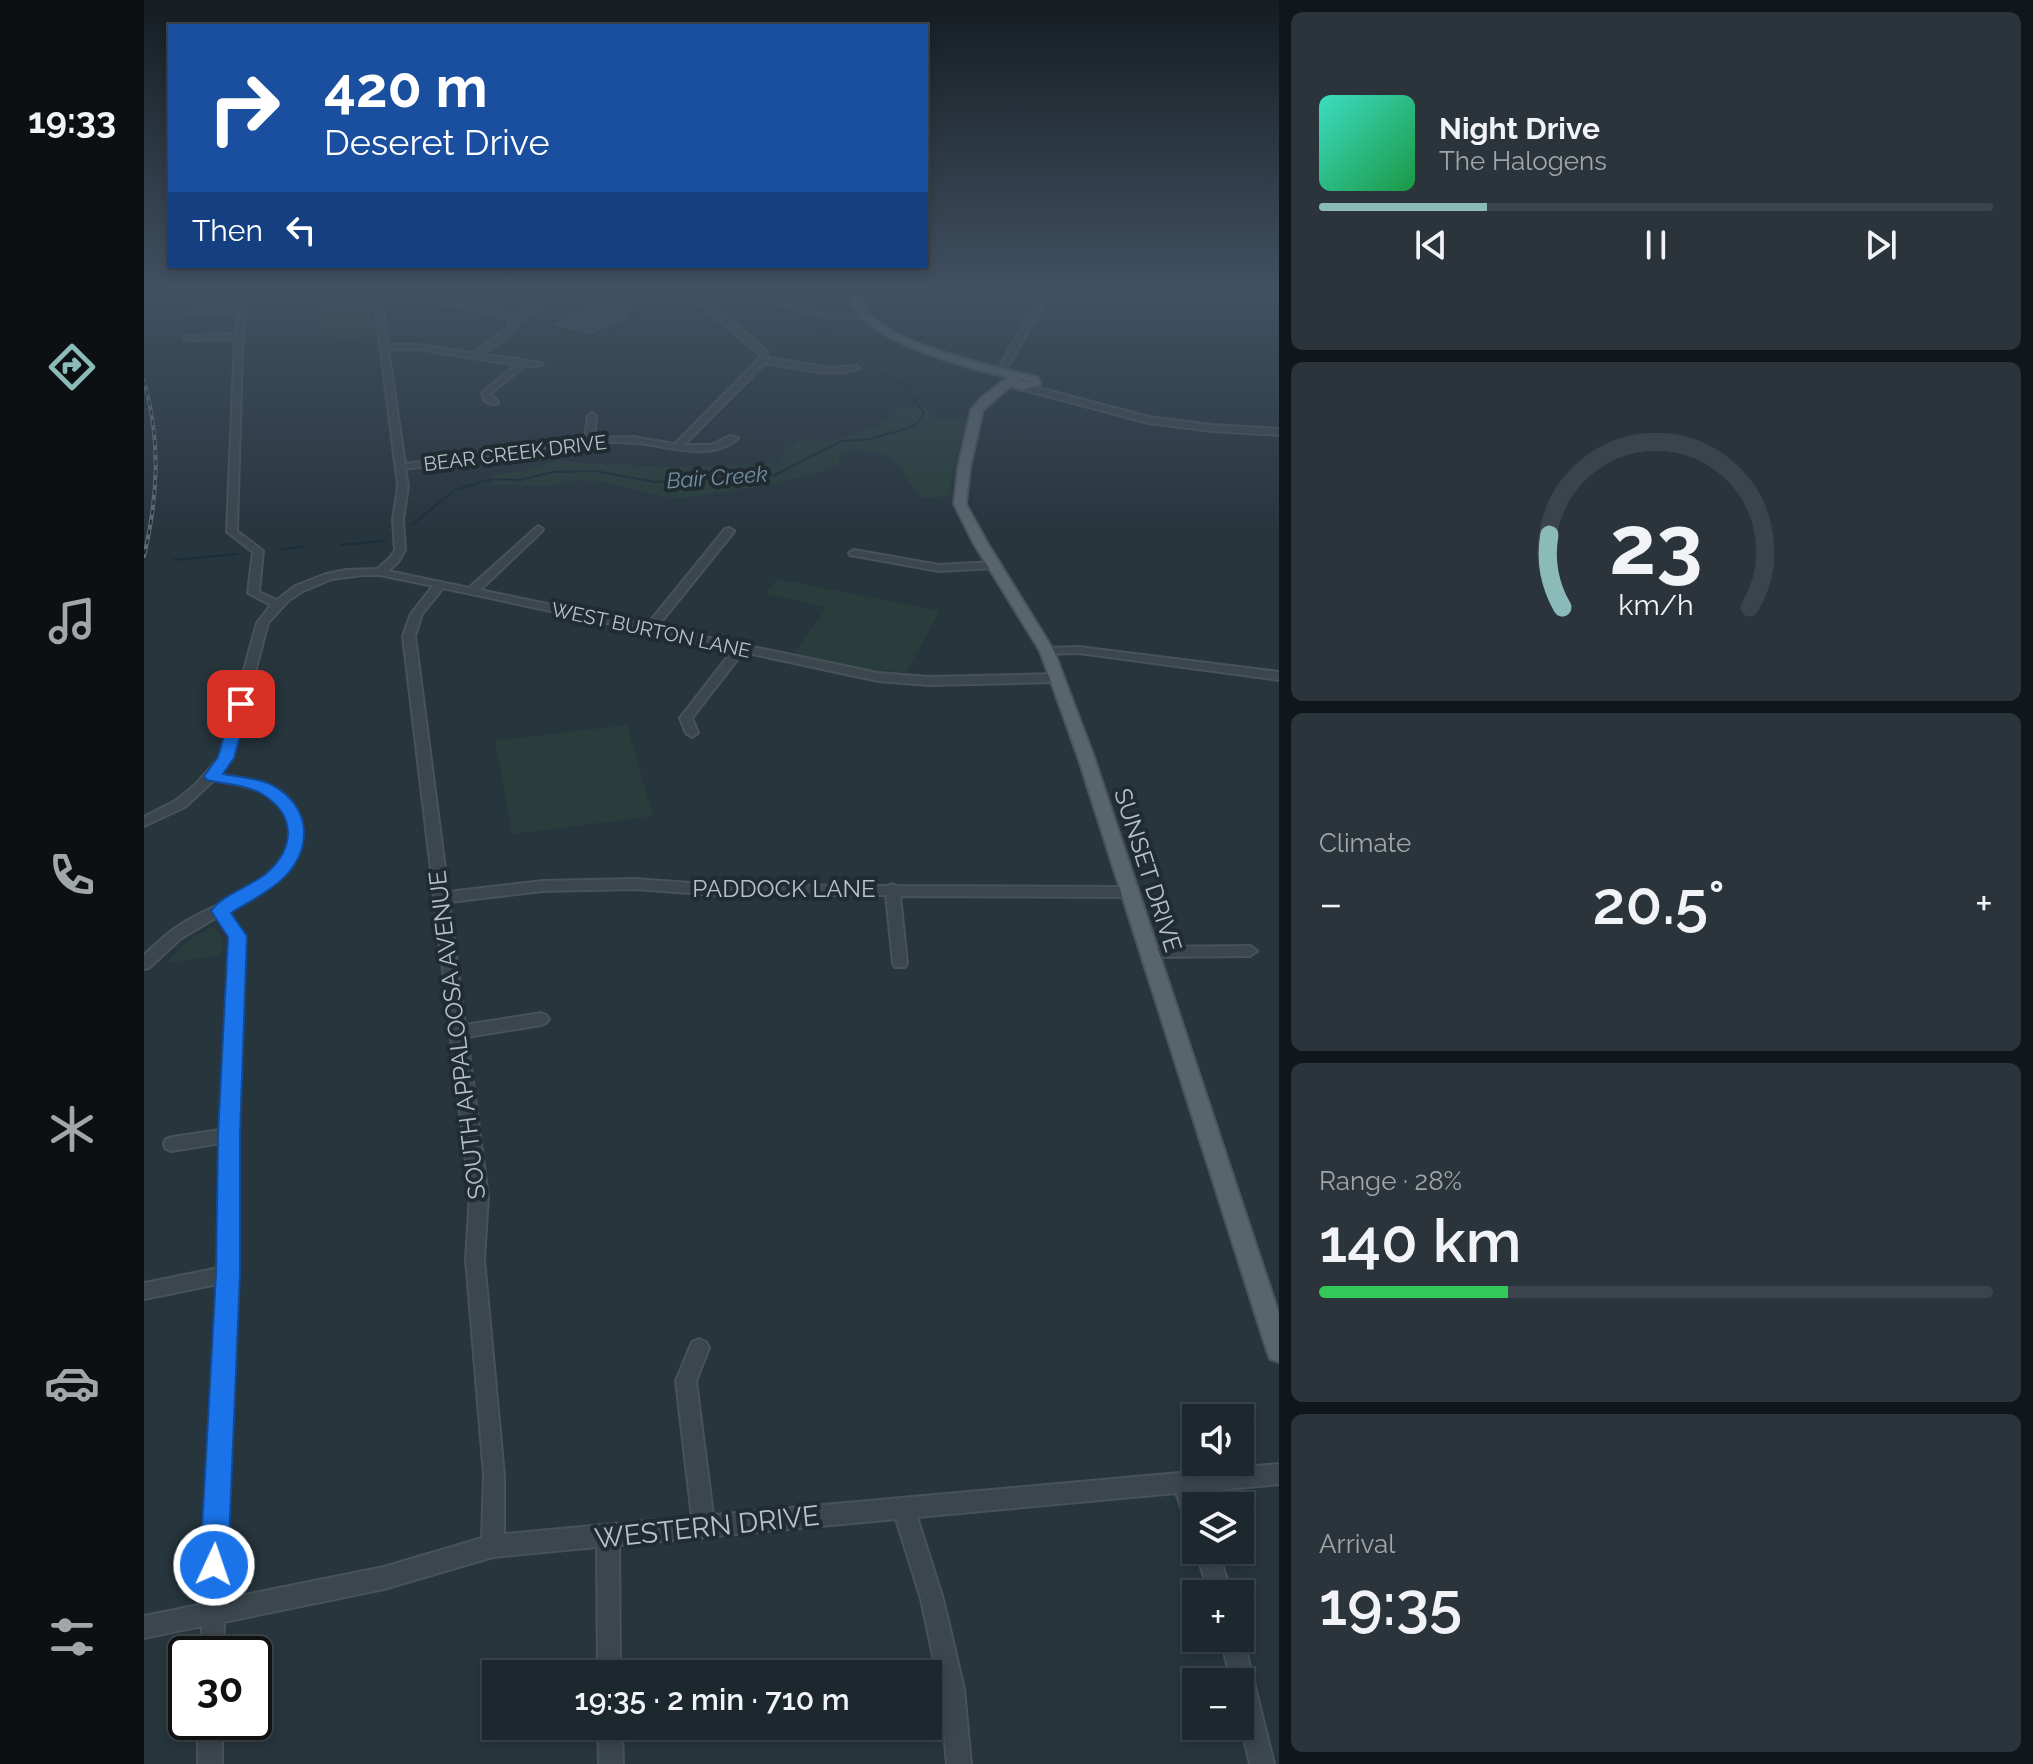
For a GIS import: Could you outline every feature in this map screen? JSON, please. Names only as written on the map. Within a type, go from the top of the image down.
[{"type":"main road","points":[[987,370],[1015,383],[1036,382]]},
{"type":"main road","name":"SUNSET DRIVE","points":[[1015,383],[982,403],[974,418],[960,504],[1047,651],[1279,1351]]},
{"type":"street","points":[[238,370],[232,532],[258,551],[253,593],[277,604]]},
{"type":"street","points":[[380,572],[400,550],[398,520],[403,486],[386,370]]},
{"type":"street","points":[[494,402],[487,398],[486,393],[514,370]]},
{"type":"street","points":[[678,446],[753,370]]},
{"type":"street","points":[[1036,382],[1055,394]]},
{"type":"street","points":[[1015,383],[1107,411],[1165,423],[1279,432]]},
{"type":"street","points":[[589,441],[592,416]]},
{"type":"street","name":"BEAR CREEK DRIVE","points":[[399,467],[589,441],[633,440],[716,447],[726,445],[733,438]]},
{"type":"street","points":[[471,592],[538,529]]},
{"type":"street","points":[[649,630],[729,531]]},
{"type":"street","points":[[854,553],[939,568],[994,565]]},
{"type":"street","name":"WEST BURTON LANE","points":[[213,776],[226,758],[263,623],[277,604],[315,580],[359,571],[380,572],[878,677],[929,681],[1057,678]]},
{"type":"street","name":"SOUTH APPALOOSA AVENUE","points":[[440,585],[421,603],[411,621],[409,636],[479,1196],[475,1259],[494,1475],[493,1546]]},
{"type":"street","points":[[692,733],[686,718],[739,649]]},
{"type":"street","points":[[1047,651],[1079,650],[1279,676]]},
{"type":"street","points":[[144,822],[180,804],[213,776],[266,789],[292,812],[297,827],[296,844],[288,861],[273,878],[196,922],[169,940],[144,964]]},
{"type":"street","name":"PADDOCK LANE","points":[[441,898],[543,886],[635,884],[717,890],[1128,892]]},
{"type":"street","points":[[892,889],[900,963]]},
{"type":"street","points":[[212,1636],[228,1274],[229,1135],[237,936],[220,911]]},
{"type":"street","points":[[1149,952],[1250,951]]},
{"type":"street","points":[[460,1032],[541,1019]]},
{"type":"street","points":[[172,1144],[229,1135]]},
{"type":"street","points":[[144,1291],[228,1274]]},
{"type":"street","points":[[699,1348],[686,1381],[704,1528]]},
{"type":"street","name":"WESTERN DRIVE","points":[[144,1627],[384,1578],[493,1546],[1279,1474]]},
{"type":"street","points":[[1183,1483],[1186,1492]]},
{"type":"street","points":[[903,1507],[932,1599],[952,1689],[959,1764]]},
{"type":"street","points":[[608,1537],[609,1660]]},
{"type":"street","points":[[1235,1652],[1262,1764]]},
{"type":"street","points":[[210,1740],[210,1764]]},
{"type":"street","points":[[610,1740],[611,1764]]},
{"type":"green space","points":[[925,408],[930,414],[944,420],[967,417],[948,496],[923,499],[892,460],[876,452],[857,451],[838,452],[840,466],[776,484],[675,499],[603,482],[575,480],[551,486],[492,485],[493,475],[527,470],[555,461],[668,467],[779,462],[786,448],[802,439],[828,442],[874,428],[900,409]]},
{"type":"green space","points":[[777,579],[940,611],[906,672],[869,669],[794,654],[827,607],[766,594]]},
{"type":"green space","points":[[627,725],[653,816],[512,834],[495,741]]},
{"type":"green space","points":[[213,927],[222,937],[222,955],[166,963],[192,938]]},
{"type":"waterway","name":"Bair Creek","points":[[413,524],[455,490],[491,479],[520,480],[553,472],[595,471],[655,482],[775,475],[841,441],[871,439],[915,426],[924,413],[906,388],[878,370]]},
{"type":"waterway","name":"Bair Creek","points":[[340,545],[385,541]]},
{"type":"waterway","name":"Bair Creek","points":[[281,549],[304,547]]},
{"type":"waterway","name":"Bair Creek","points":[[173,560],[237,554]]},
{"type":"railway","points":[[144,381],[153,425],[156,468],[144,556]]},
{"type":"route","points":[[214,1565],[228,1274],[229,1135],[237,936],[220,911],[273,878],[288,861],[296,844],[297,827],[292,812],[266,789],[213,776],[226,758],[241,704]]}]
